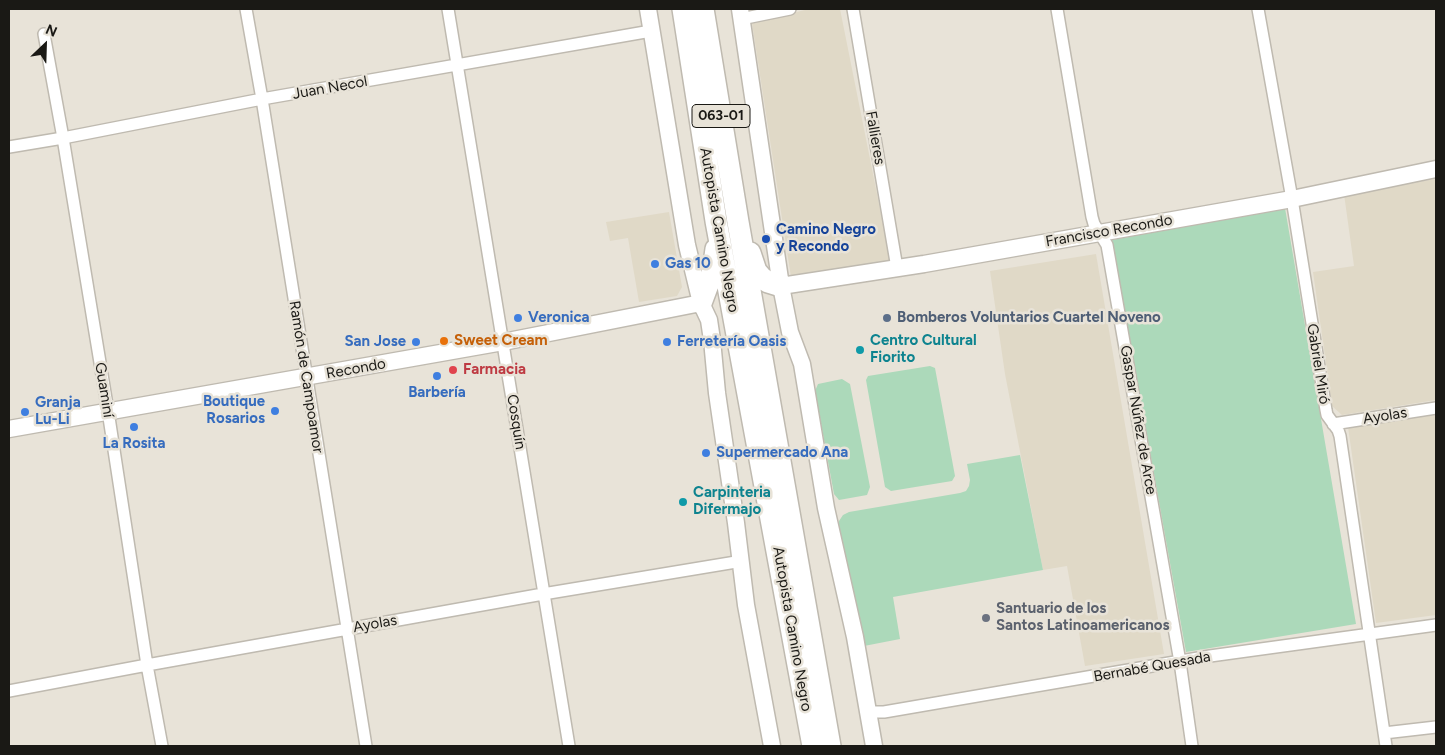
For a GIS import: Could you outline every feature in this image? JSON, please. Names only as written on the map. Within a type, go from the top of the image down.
[{"type":"highway","name":"Autopista Camino Negro","points":[[683,9],[716,221],[813,746]]},
{"type":"highway","name":"Autopista Camino Negro","points":[[703,9],[738,222],[830,746]]},
{"type":"highway","points":[[701,303],[713,271],[716,221]]},
{"type":"highway","points":[[738,222],[756,271],[768,282],[781,286]]},
{"type":"street","name":"Ramón de Campoamor","points":[[246,9],[366,746]]},
{"type":"street","name":"Cosquín","points":[[448,9],[569,746]]},
{"type":"street","points":[[648,9],[687,245],[701,303],[709,320],[717,394],[742,561],[746,606],[772,746]]},
{"type":"street","points":[[790,9],[740,14],[781,286],[790,332],[802,364],[826,508],[855,637],[874,746]]},
{"type":"street","name":"Fallieres","points":[[853,9],[897,268]]},
{"type":"street","name":"Gaspar Núñez de Arce","points":[[1057,9],[1092,217],[1094,224],[1107,245],[1180,662],[1192,746]]},
{"type":"street","name":"Gabriel Miró","points":[[1258,9],[1292,199],[1326,410],[1340,436],[1371,634],[1386,746]]},
{"type":"street","name":"Juan Necol","points":[[9,147],[262,99],[651,31]]},
{"type":"street","name":"Guaminí","points":[[44,34],[63,138],[147,665],[162,746]]},
{"type":"street","name":"Francisco Recondo","points":[[781,286],[897,268],[1292,199],[1436,169]]},
{"type":"street","name":"Recondo","points":[[9,429],[503,342],[701,303]]},
{"type":"street","name":"Ayolas","points":[[1333,424],[1436,408]]},
{"type":"street","name":"Ayolas","points":[[9,691],[543,594],[742,561]]},
{"type":"street","name":"Bernabé Quesada","points":[[868,712],[884,712],[1210,656],[1436,625]]},
{"type":"street","points":[[1384,733],[1436,727]]},
{"type":"shaded area","points":[[809,9],[840,9],[891,264],[791,277],[752,23]]},
{"type":"shaded area","points":[[1436,179],[1436,400],[1342,415],[1332,406],[1313,272],[1354,266],[1344,194]]},
{"type":"shaded area","name":"Gas 10","points":[[669,212],[682,287],[677,296],[639,302],[628,238],[610,241],[606,222]]},
{"type":"shaded area","points":[[1096,254],[1164,654],[1085,666],[1067,566],[1043,570],[1005,374],[990,271]]},
{"type":"shaded area","points":[[1436,415],[1436,615],[1376,623],[1348,427]]},
{"type":"green space","points":[[1285,208],[1356,624],[1186,652],[1112,240]]},
{"type":"green space","points":[[930,366],[935,368],[955,476],[952,481],[891,491],[885,487],[866,380],[868,376]]},
{"type":"green space","points":[[842,379],[850,384],[870,487],[867,495],[839,500],[834,494],[815,391],[818,384]]},
{"type":"green space","points":[[1020,455],[1043,570],[893,597],[900,639],[864,646],[838,528],[839,521],[843,515],[849,512],[966,491],[970,480],[967,464]]},
{"type":"place","name":"Camino Negro y Recondo","points":[[766,239]]},
{"type":"place","name":"Gas 10","points":[[655,264]]},
{"type":"place","name":"Veronica","points":[[518,318]]},
{"type":"place","name":"Bomberos Voluntarios Cuartel Noveno","points":[[887,318]]},
{"type":"place","name":"Sweet Cream","points":[[444,341]]},
{"type":"place","name":"San Jose","points":[[416,342]]},
{"type":"place","name":"Ferretería Oasis","points":[[667,342]]},
{"type":"place","name":"Centro Cultural Fiorito","points":[[860,350]]},
{"type":"place","name":"Farmacia","points":[[453,370]]},
{"type":"place","name":"Barbería","points":[[437,376]]},
{"type":"place","name":"Boutique Rosarios","points":[[275,411]]},
{"type":"place","name":"Granja Lu-Li","points":[[25,412]]},
{"type":"place","name":"La Rosita","points":[[134,427]]},
{"type":"place","name":"Supermercado Ana","points":[[706,453]]},
{"type":"place","name":"Carpinteria Difermajo","points":[[683,502]]},
{"type":"place","name":"Santuario de los Santos Latinoamericanos","points":[[986,618]]}]
